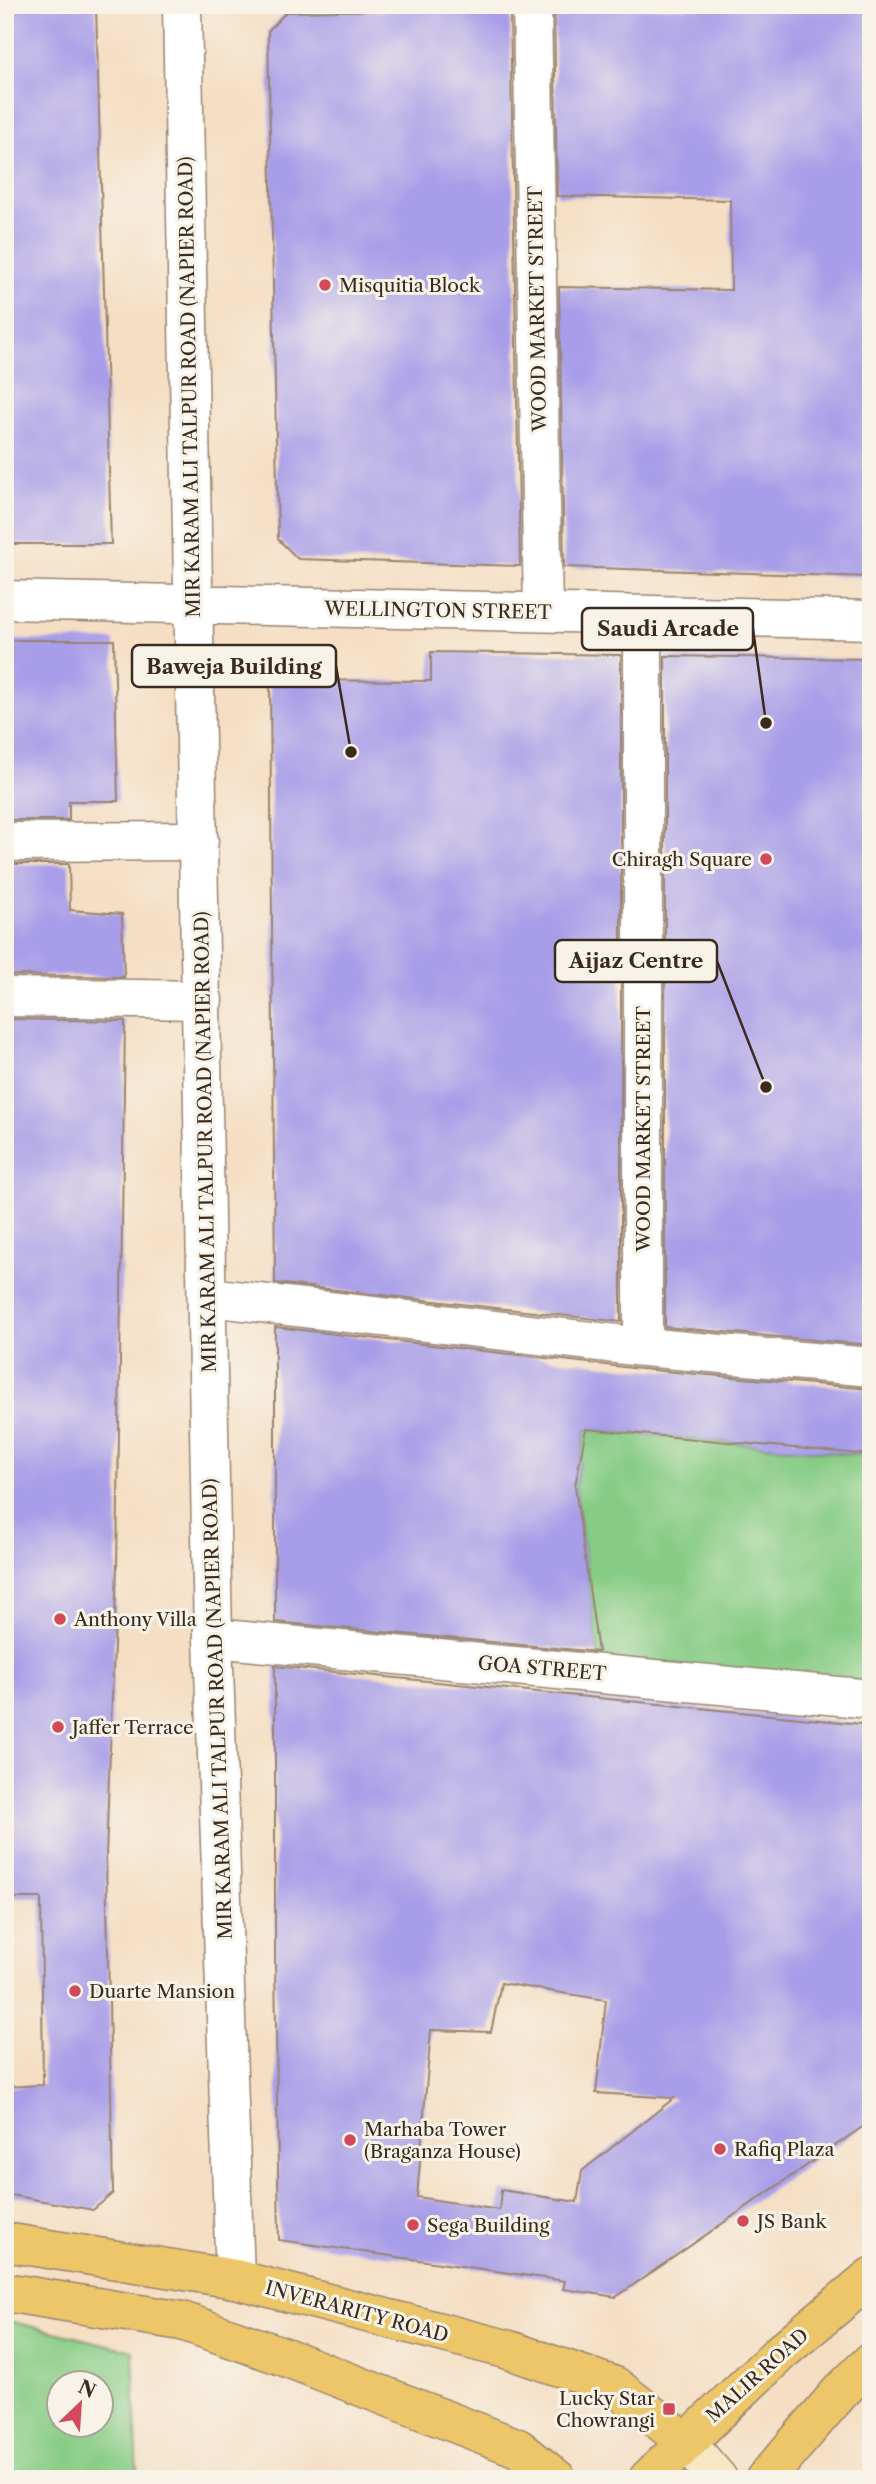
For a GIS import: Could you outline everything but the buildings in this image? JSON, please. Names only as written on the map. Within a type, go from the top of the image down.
[{"type":"main road","name":"INVERARITY ROAD","points":[[5,2242],[235,2279],[506,2349],[615,2386],[685,2441]]},
{"type":"main road","name":"MALIR ROAD","points":[[649,2479],[685,2441],[781,2352],[871,2277]]},
{"type":"main road","points":[[5,2292],[182,2321],[285,2357],[518,2448],[557,2479]]},
{"type":"main road","points":[[765,2479],[841,2391],[871,2362]]},
{"type":"main road","points":[[685,2441],[718,2479]]},
{"type":"street","name":"MIR KARAM ALI TALPUR ROAD (NAPIER ROAD)","points":[[182,5],[209,1297],[213,1638],[235,2279]]},
{"type":"street","name":"WOOD MARKET STREET","points":[[532,5],[543,612]]},
{"type":"street","name":"WELLINGTON STREET","points":[[5,600],[543,612],[643,617],[871,620]]},
{"type":"street","name":"WOOD MARKET STREET","points":[[643,617],[643,1347]]},
{"type":"street","points":[[5,842],[198,841]]},
{"type":"street","points":[[5,997],[203,1000]]},
{"type":"street","points":[[209,1297],[643,1347],[871,1367]]},
{"type":"street","name":"GOA STREET","points":[[213,1638],[871,1699]]},
{"type":"green space","points":[[586,1429],[871,1456],[871,1686],[599,1660],[575,1486]]},
{"type":"green space","points":[[5,2320],[133,2351],[138,2479],[5,2479]]},
{"type":"place","name":"Misquitia Block","points":[[325,285]]},
{"type":"place","name":"Saudi Arcade","points":[[766,723]]},
{"type":"place","name":"Baweja Building","points":[[351,752]]},
{"type":"place","name":"Chiragh Square","points":[[766,859]]},
{"type":"place","name":"Aijaz Centre","points":[[766,1087]]},
{"type":"place","name":"Anthony Villa","points":[[60,1619]]},
{"type":"place","name":"Jaffer Terrace","points":[[58,1727]]},
{"type":"place","name":"Duarte Mansion","points":[[75,1991]]},
{"type":"place","name":"Marhaba Tower (Braganza House)","points":[[350,2140]]},
{"type":"place","name":"Rafiq Plaza","points":[[720,2149]]},
{"type":"place","name":"JS Bank","points":[[743,2221]]},
{"type":"place","name":"Sega Building","points":[[413,2225]]},
{"type":"place","name":"Lucky Star Chowrangi","points":[[669,2409]]}]
